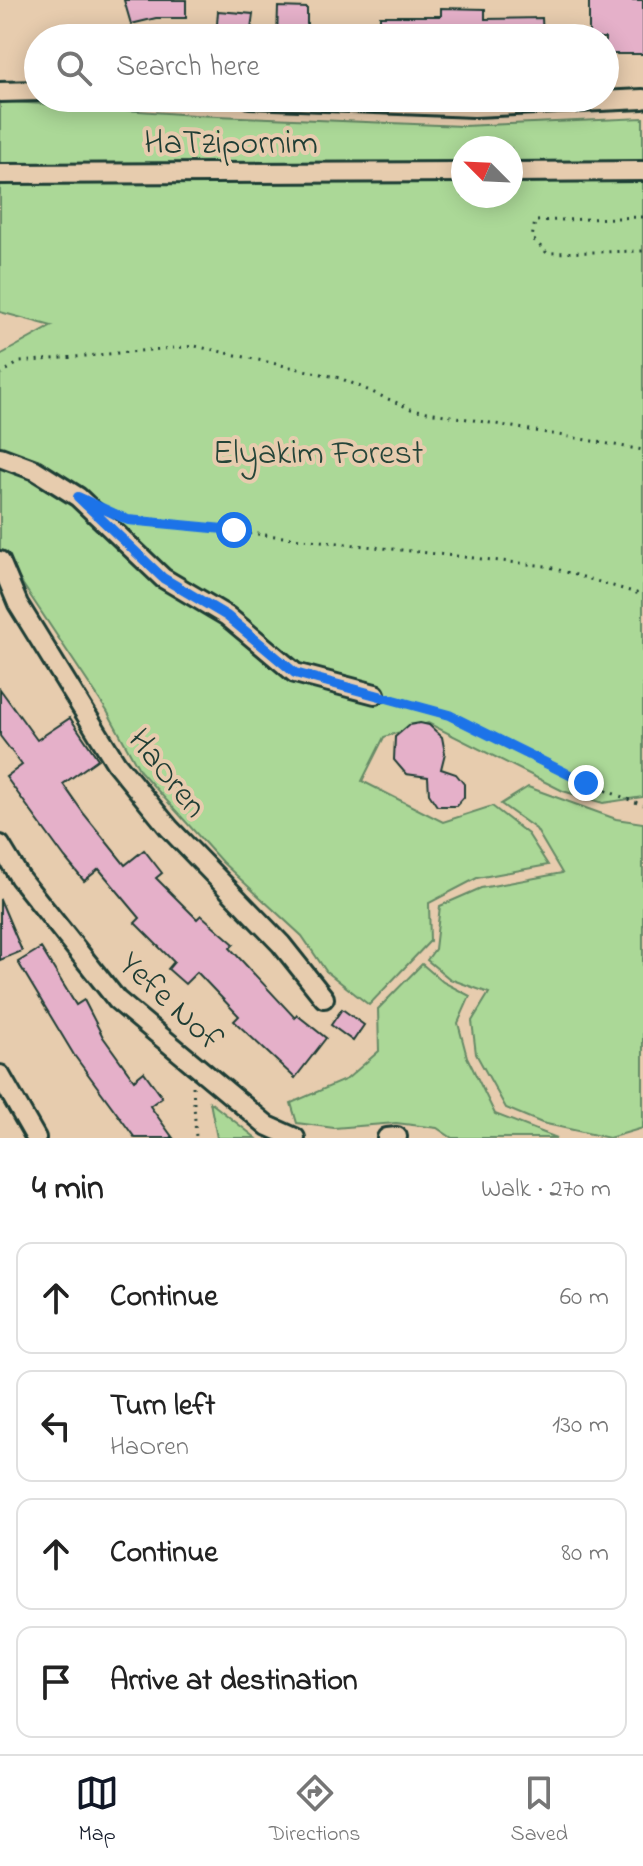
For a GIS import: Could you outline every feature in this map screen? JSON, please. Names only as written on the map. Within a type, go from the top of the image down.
[{"type":"street","points":[[0,92],[24,91]]},
{"type":"street","points":[[619,100],[643,99]]},
{"type":"street","points":[[523,172],[643,171]]},
{"type":"street","name":"HaTzipornim","points":[[0,174],[451,172]]},
{"type":"street","points":[[0,457],[35,470],[78,497],[163,578],[227,616],[295,673],[375,694]]},
{"type":"street","name":"HaOren","points":[[0,561],[18,604],[116,763],[169,828],[281,944],[324,998]]},
{"type":"street","name":"Yefe Nof","points":[[0,845],[20,878],[117,1000],[268,1126],[295,1138]]},
{"type":"street","points":[[0,1075],[36,1138]]},
{"type":"path","points":[[643,217],[535,221],[532,238],[547,253],[643,251]]},
{"type":"path","points":[[0,374],[20,362],[195,346],[340,378],[411,409],[643,450]]},
{"type":"path","points":[[128,520],[546,566],[643,595]]},
{"type":"path","points":[[375,694],[449,715],[586,783],[643,805]]},
{"type":"path","points":[[192,1063],[196,1138]]},
{"type":"green space","name":"Elyakim Forest","points":[[0,101],[24,103],[24,112],[152,112],[463,126],[643,118],[643,797],[603,803],[563,791],[428,723],[384,737],[362,781],[443,822],[492,806],[528,834],[548,865],[477,878],[429,903],[430,941],[369,1005],[326,971],[302,936],[222,862],[140,771],[107,711],[0,550],[0,355],[52,326],[0,312]]},
{"type":"green space","points":[[528,787],[616,819],[643,823],[643,1128],[609,1138],[542,1123],[506,1108],[476,1054],[472,1021],[489,993],[450,979],[427,960],[435,949],[440,906],[481,888],[562,873],[536,829],[501,804]]},
{"type":"green space","points":[[422,964],[443,982],[470,996],[458,1023],[467,1057],[495,1114],[557,1138],[452,1138],[437,1128],[396,1123],[334,1128],[297,1123],[291,1103],[347,1079],[379,1051],[378,1009]]},
{"type":"green space","points":[[210,1102],[256,1138],[217,1138]]},
{"type":"building","points":[[124,0],[186,0],[186,18],[156,18],[131,24]]},
{"type":"building","points":[[589,0],[643,0],[643,54],[619,54],[619,24],[589,24]]},
{"type":"building","points":[[278,7],[307,8],[307,24],[277,24]]},
{"type":"building","points":[[441,8],[485,9],[485,19],[542,18],[542,24],[380,24],[380,16],[441,16]]},
{"type":"building","points":[[218,11],[253,14],[252,24],[217,24]]},
{"type":"building","points":[[0,689],[37,740],[70,718],[98,759],[63,784],[84,814],[125,865],[144,850],[162,873],[156,878],[197,919],[201,915],[234,944],[230,948],[295,1018],[297,1015],[326,1038],[295,1078],[234,1021],[239,1016],[197,972],[185,984],[168,969],[174,962],[135,923],[140,918],[99,869],[84,881],[65,858],[6,777],[22,765],[0,736]]},
{"type":"building","points":[[409,725],[429,725],[442,737],[445,753],[441,769],[456,774],[464,784],[464,797],[456,806],[437,806],[429,794],[428,777],[406,774],[394,760],[395,737]]},
{"type":"building","points":[[0,899],[22,951],[0,960]]},
{"type":"building","points":[[41,948],[76,1005],[84,1000],[103,1037],[134,1080],[144,1072],[162,1097],[150,1106],[173,1138],[135,1138],[74,1055],[18,962]]},
{"type":"building","points":[[342,1009],[364,1025],[353,1041],[331,1025]]},
{"type":"route","points":[[234,530],[128,520],[78,497],[163,578],[227,616],[295,673],[449,715],[586,783]]}]
